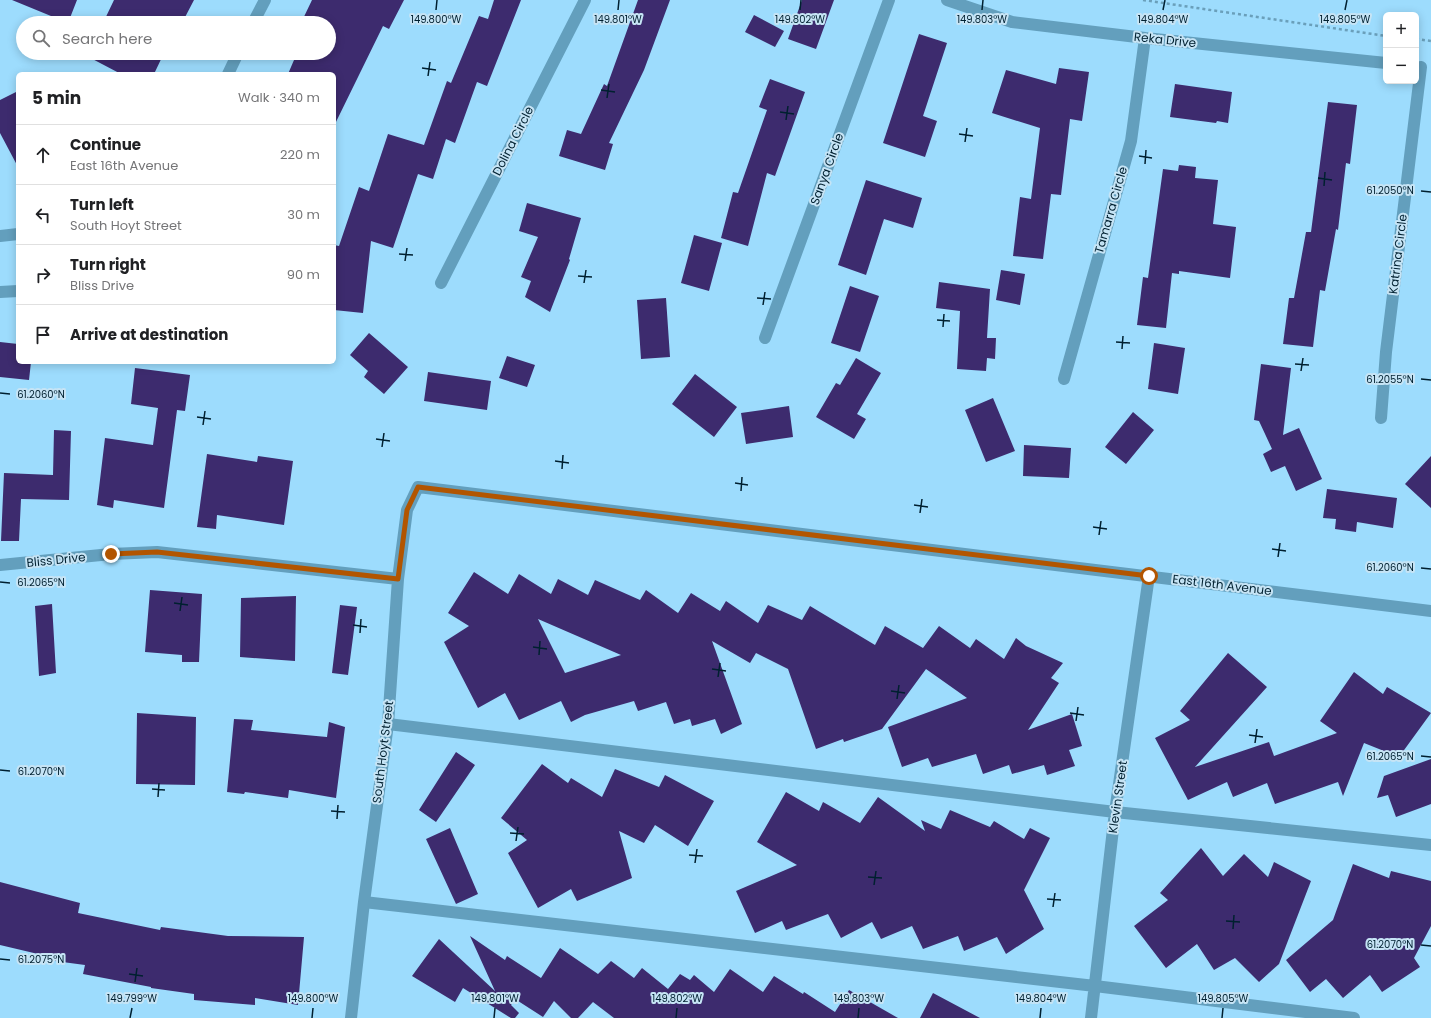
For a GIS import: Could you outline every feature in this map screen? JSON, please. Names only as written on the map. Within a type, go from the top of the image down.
[{"type":"street","points":[[257,16],[265,0]]},
{"type":"street","name":"Dolina Circle","points":[[441,283],[585,0]]},
{"type":"street","name":"Sanya Circle","points":[[766,338],[889,0]]},
{"type":"street","name":"Reka Drive","points":[[947,0],[1012,22],[1144,38],[1383,63]]},
{"type":"street","name":"Tamarra Circle","points":[[1064,379],[1130,141],[1144,38]]},
{"type":"street","points":[[229,72],[235,60]]},
{"type":"street","name":"Katrina Circle","points":[[1381,418],[1386,352],[1423,67]]},
{"type":"street","points":[[0,236],[16,234]]},
{"type":"street","points":[[0,292],[16,291]]},
{"type":"street","name":"East 16th Avenue","points":[[418,487],[1431,611]]},
{"type":"street","name":"South Hoyt Street","points":[[351,1018],[364,902],[388,724],[398,579],[407,510],[418,487]]},
{"type":"street","name":"Bliss Drive","points":[[0,566],[111,554],[157,552],[398,579]]},
{"type":"street","name":"Klevin Street","points":[[1091,1018],[1115,812],[1149,576]]},
{"type":"street","points":[[388,724],[1115,812],[1431,845]]},
{"type":"street","points":[[364,902],[1095,986],[1354,1018]]},
{"type":"path","points":[[1143,0],[1383,36]]},
{"type":"path","points":[[1419,39],[1431,41]]},
{"type":"building","points":[[12,0],[77,0],[71,16],[51,16]]},
{"type":"building","points":[[114,0],[194,0],[186,16],[106,16]]},
{"type":"building","points":[[312,0],[404,0],[389,29],[383,26],[336,122],[336,72],[289,72],[294,60],[336,60],[336,16],[304,16]]},
{"type":"building","points":[[494,0],[521,0],[487,86],[477,82],[455,143],[446,139],[433,179],[418,174],[393,248],[371,241],[363,313],[336,310],[336,245],[339,246],[359,187],[369,191],[388,134],[424,145],[447,81],[451,83],[479,16],[488,19]]},
{"type":"building","points":[[638,0],[670,0],[644,70],[609,143],[613,144],[605,170],[559,156],[567,130],[581,134],[604,84],[607,86]]},
{"type":"building","points":[[802,0],[834,0],[816,49],[788,39]]},
{"type":"building","points":[[754,15],[784,31],[775,47],[745,32]]},
{"type":"building","points":[[919,34],[947,43],[923,116],[937,121],[925,157],[883,143]]},
{"type":"building","points":[[94,60],[161,60],[155,72],[117,72]]},
{"type":"building","points":[[1059,68],[1089,72],[1082,121],[1070,119],[1061,195],[1051,194],[1043,259],[1013,256],[1020,197],[1031,199],[1040,128],[992,113],[1006,70],[1056,84]]},
{"type":"building","points":[[770,79],[805,92],[775,176],[767,173],[748,246],[721,238],[733,192],[738,193],[767,110],[759,107]]},
{"type":"building","points":[[1175,84],[1232,92],[1228,123],[1217,121],[1216,123],[1170,117]]},
{"type":"building","points":[[16,92],[16,163],[0,133],[0,100]]},
{"type":"building","points":[[1328,102],[1357,105],[1350,164],[1346,163],[1338,230],[1336,229],[1325,291],[1320,290],[1313,347],[1283,344],[1289,298],[1294,298],[1306,232],[1311,232]]},
{"type":"building","points":[[1179,165],[1196,167],[1195,178],[1218,180],[1213,224],[1236,227],[1230,278],[1179,271],[1179,274],[1172,273],[1166,328],[1137,325],[1143,277],[1148,278],[1163,169],[1178,171]]},
{"type":"building","points":[[866,180],[922,198],[913,228],[884,219],[866,275],[838,265]]},
{"type":"building","points":[[527,203],[581,218],[569,259],[570,260],[550,312],[525,297],[531,281],[521,277],[538,237],[519,231]]},
{"type":"building","points":[[694,235],[722,243],[709,291],[681,283]]},
{"type":"building","points":[[1001,270],[1025,274],[1020,305],[996,300]]},
{"type":"building","points":[[939,282],[990,289],[987,338],[996,338],[995,359],[987,358],[986,371],[957,369],[960,311],[936,308]]},
{"type":"building","points":[[850,286],[879,296],[860,352],[831,343]]},
{"type":"building","points":[[666,298],[670,357],[641,359],[637,300]]},
{"type":"building","points":[[369,333],[408,367],[384,394],[364,377],[368,371],[350,355]]},
{"type":"building","points":[[0,342],[16,344],[16,364],[31,364],[29,380],[0,377]]},
{"type":"building","points":[[1154,343],[1185,348],[1178,394],[1148,389]]},
{"type":"building","points":[[507,356],[535,365],[527,387],[499,378]]},
{"type":"building","points":[[856,358],[881,373],[857,414],[866,419],[854,439],[816,417],[836,383],[840,385]]},
{"type":"building","points":[[1261,364],[1291,368],[1283,435],[1299,428],[1322,479],[1296,491],[1285,466],[1271,472],[1263,454],[1272,449],[1259,421],[1254,420]]},
{"type":"building","points":[[135,368],[190,375],[185,411],[177,410],[164,508],[114,500],[113,508],[97,505],[105,438],[153,445],[158,408],[131,404]]},
{"type":"building","points":[[428,372],[491,381],[487,410],[424,401]]},
{"type":"building","points":[[695,374],[737,407],[714,437],[672,404]]},
{"type":"building","points":[[993,398],[1015,451],[986,462],[965,410]]},
{"type":"building","points":[[789,406],[793,437],[746,444],[741,413]]},
{"type":"building","points":[[1133,412],[1154,430],[1126,464],[1105,447]]},
{"type":"building","points":[[54,430],[71,431],[69,500],[21,499],[19,541],[1,541],[4,473],[53,475]]},
{"type":"building","points":[[1024,445],[1071,448],[1069,478],[1023,476]]},
{"type":"building","points":[[207,454],[257,462],[258,456],[293,461],[284,525],[217,515],[216,529],[197,527]]},
{"type":"building","points":[[1431,456],[1431,508],[1405,484]]},
{"type":"building","points":[[1327,489],[1397,498],[1393,528],[1357,522],[1356,532],[1335,529],[1336,519],[1323,518]]},
{"type":"building","points":[[474,572],[508,594],[519,574],[551,594],[558,579],[588,595],[595,580],[640,600],[646,590],[678,613],[691,593],[720,611],[726,601],[758,623],[768,605],[802,620],[810,606],[875,645],[885,626],[923,648],[939,626],[970,648],[976,639],[1004,659],[1016,638],[1026,646],[1063,663],[1051,678],[1059,683],[1028,730],[1072,714],[1082,746],[1069,750],[1075,766],[1047,775],[1044,765],[1012,774],[1009,765],[983,774],[976,754],[932,767],[928,758],[902,767],[888,727],[967,698],[926,669],[882,729],[844,742],[843,739],[816,749],[788,669],[756,653],[750,663],[712,641],[742,724],[721,734],[715,719],[692,726],[690,719],[674,724],[666,702],[638,711],[634,701],[585,715],[571,722],[561,701],[519,720],[505,693],[478,708],[444,642],[469,626],[448,613]],"holes":[[[538,619],[621,655],[565,673]]]},
{"type":"building","points":[[150,590],[202,594],[199,662],[182,662],[182,655],[145,652]]},
{"type":"building","points":[[296,596],[295,661],[240,657],[241,598]]},
{"type":"building","points":[[52,604],[56,673],[39,676],[35,606]]},
{"type":"building","points":[[340,605],[357,607],[348,675],[332,673]]},
{"type":"building","points":[[1228,653],[1267,687],[1195,767],[1269,742],[1274,756],[1337,733],[1320,721],[1354,672],[1383,694],[1387,687],[1431,713],[1399,757],[1364,743],[1343,796],[1338,782],[1275,804],[1267,783],[1233,797],[1227,782],[1188,800],[1155,738],[1190,720],[1180,711]]},
{"type":"building","points":[[137,713],[196,717],[195,785],[136,784]]},
{"type":"building","points":[[234,719],[253,720],[251,730],[327,737],[329,722],[345,727],[336,798],[289,790],[288,798],[245,792],[244,794],[227,792]]},
{"type":"building","points":[[456,752],[475,765],[436,822],[419,810]]},
{"type":"building","points":[[1431,759],[1431,804],[1396,817],[1388,795],[1377,798],[1384,776]]},
{"type":"building","points":[[542,764],[568,783],[571,778],[602,797],[615,769],[659,787],[665,775],[714,801],[688,846],[655,825],[644,843],[619,831],[632,878],[577,901],[571,889],[538,908],[508,853],[527,840],[501,818]]},
{"type":"building","points":[[786,792],[819,811],[823,802],[860,823],[878,797],[925,831],[921,820],[941,829],[950,810],[990,827],[994,821],[1024,839],[1030,828],[1050,838],[1024,890],[1044,929],[1006,954],[997,937],[964,951],[958,936],[923,949],[912,926],[881,939],[872,922],[841,938],[828,914],[786,930],[782,921],[755,933],[736,891],[797,865],[757,842]]},
{"type":"building","points":[[450,828],[478,894],[456,904],[426,839]]},
{"type":"building","points":[[1201,848],[1223,876],[1244,854],[1268,877],[1274,862],[1311,881],[1279,964],[1259,982],[1235,958],[1214,970],[1197,944],[1166,968],[1134,926],[1168,900],[1160,893]]},
{"type":"building","points":[[1353,864],[1389,878],[1391,871],[1431,881],[1431,926],[1414,958],[1420,967],[1382,992],[1370,975],[1343,998],[1326,979],[1310,992],[1286,960],[1333,920]]},
{"type":"building","points":[[0,882],[80,903],[78,913],[160,930],[161,927],[228,936],[304,937],[298,1005],[255,998],[255,1005],[194,1000],[194,994],[151,988],[83,974],[85,965],[55,961],[55,958],[0,945]]},
{"type":"building","points":[[470,936],[505,960],[507,956],[541,978],[560,948],[598,974],[611,961],[634,978],[642,968],[668,989],[680,974],[690,980],[694,975],[714,992],[730,969],[763,992],[774,976],[803,994],[804,992],[835,1012],[849,990],[898,1018],[614,1018],[593,1002],[578,1018],[571,1018],[554,1001],[543,1017],[515,999],[511,1005],[519,1013],[515,1018],[511,1018],[463,988],[455,1002],[412,976],[439,939],[495,991]]},
{"type":"building","points":[[933,993],[980,1018],[920,1018]]},
{"type":"route","points":[[111,554],[157,552],[398,579],[407,510],[418,487],[1149,576]]}]
